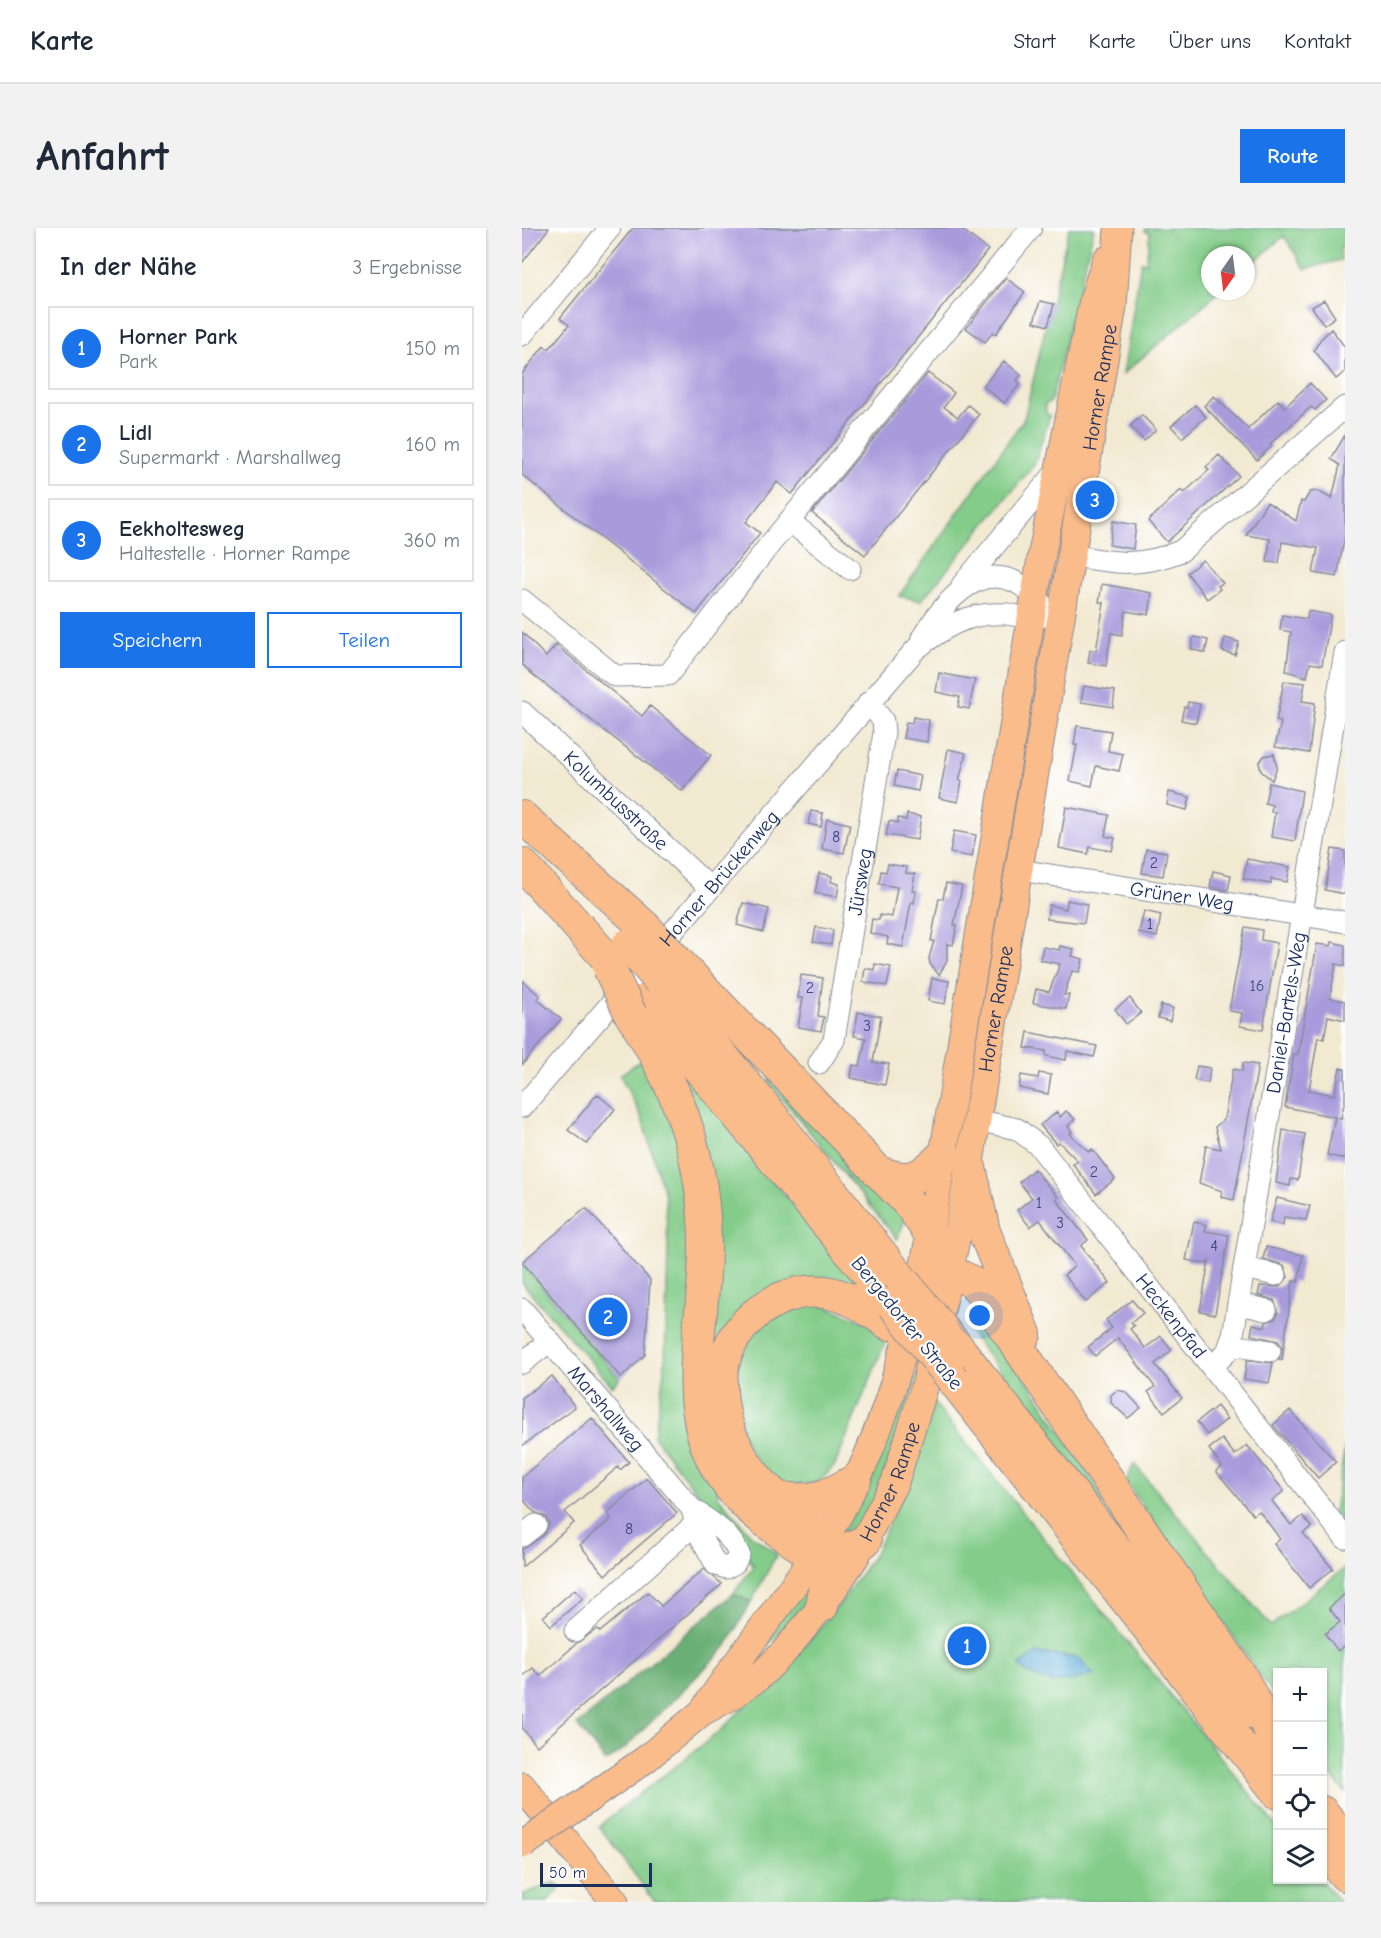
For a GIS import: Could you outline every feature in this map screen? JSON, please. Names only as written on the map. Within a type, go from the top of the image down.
[{"type":"highway","points":[[522,817],[619,951],[653,989],[656,1052],[672,1084],[698,1164],[705,1246],[697,1385],[709,1447],[723,1478],[740,1499],[767,1523],[822,1547],[849,1549],[865,1541]]},
{"type":"highway","points":[[522,825],[619,951],[653,989],[878,1172],[911,1206],[930,1234],[949,1274]]},
{"type":"highway","points":[[522,864],[619,951]]},
{"type":"highway","name":"Bergedorfer Straße","points":[[653,989],[900,1297],[960,1350],[1273,1751]]},
{"type":"highway","points":[[878,1172],[904,1179],[916,1178],[929,1170],[957,1161],[1044,1382]]},
{"type":"highway","points":[[822,1606],[822,1547],[764,1487],[747,1464],[724,1413],[722,1368],[735,1338],[745,1324],[775,1301],[808,1291],[825,1292],[854,1301],[900,1297],[928,1278],[949,1274],[966,1279],[978,1288],[1044,1382],[1241,1676],[1273,1737]]},
{"type":"highway","points":[[900,1297],[951,1388],[989,1427],[1273,1787]]},
{"type":"highway","points":[[777,1498],[814,1500],[832,1494],[855,1480]]},
{"type":"highway","points":[[1327,1817],[1345,1839]]},
{"type":"highway","points":[[1327,1853],[1345,1875]]},
{"type":"main road","name":"Horner Rampe","points":[[523,1845],[646,1759],[702,1712],[732,1696],[759,1677],[822,1606],[865,1541],[895,1482],[918,1411],[949,1274],[957,1161],[952,1103],[1044,607],[1057,471],[1093,300],[1118,228],[1113,306],[1070,555],[1044,607],[1056,642],[977,1120],[957,1161],[930,1234],[900,1297],[894,1382],[855,1480],[822,1547],[702,1712]]},
{"type":"main road","points":[[952,1103],[977,1120]]},
{"type":"main road","points":[[522,1786],[615,1902]]},
{"type":"street","points":[[522,335],[610,228]]},
{"type":"street","points":[[522,600],[615,676],[668,675],[789,520],[1031,228]]},
{"type":"street","points":[[1070,555],[1138,564],[1158,560],[1181,551],[1345,407]]},
{"type":"street","name":"Horner Brückenweg","points":[[522,1107],[916,649],[938,612],[1057,471]]},
{"type":"street","points":[[789,520],[850,569]]},
{"type":"street","name":"Horner Brückenweg","points":[[955,593],[973,582],[993,578],[1013,581],[1044,607]]},
{"type":"street","name":"Horner Brückenweg","points":[[916,649],[946,626],[966,618],[1044,607]]},
{"type":"street","name":"Daniel-Bartels-Weg","points":[[1212,1367],[1222,1359],[1230,1345],[1238,1303],[1345,652]]},
{"type":"street","name":"Jürsweg","points":[[819,1063],[834,1040],[884,733],[883,721],[869,702]]},
{"type":"street","name":"Kolumbusstraße","points":[[522,712],[710,888]]},
{"type":"street","name":"Grüner Weg","points":[[1019,870],[1345,922]]},
{"type":"street","name":"Heckenpfad","points":[[977,1120],[1017,1129],[1039,1146],[1345,1538]]},
{"type":"street","points":[[1244,1268],[1276,1275]]},
{"type":"street","points":[[1238,1303],[1266,1310]]},
{"type":"street","name":"Marshallweg","points":[[522,1309],[694,1516],[575,1631]]},
{"type":"street","points":[[522,1363],[550,1341]]},
{"type":"street","points":[[1230,1345],[1270,1351]]},
{"type":"green space","points":[[1069,228],[1094,228],[1051,402],[1045,404],[1046,413],[1050,416],[1034,465],[921,601],[899,596],[1024,419]]},
{"type":"green space","points":[[1146,228],[1345,228],[1345,246],[1340,248],[1341,260],[1305,269],[1284,236],[1255,261],[1255,246],[1201,246],[1201,300],[1209,300],[1123,374],[1141,262],[1146,262],[1150,233],[1145,231]]},
{"type":"green space","points":[[641,1060],[682,1146],[718,1496],[751,1535],[777,1554],[751,1602],[733,1594],[754,1566],[654,1437],[665,1364],[668,1246],[665,1196],[641,1116],[620,1075]]},
{"type":"green space","points":[[681,1069],[866,1293],[804,1283],[714,1371],[677,1070]]},
{"type":"green space","points":[[775,1077],[906,1218],[897,1239],[768,1081]]},
{"type":"green space","points":[[522,1264],[620,1379],[612,1386],[522,1283]]},
{"type":"green space","points":[[816,1302],[868,1323],[885,1343],[835,1465],[819,1482],[778,1487],[747,1448],[729,1387],[739,1351],[761,1322]]},
{"type":"green space","points":[[983,1313],[1147,1562],[966,1327]]},
{"type":"green space","points":[[905,1372],[917,1379],[875,1500],[858,1531],[836,1536]]},
{"type":"green space","points":[[934,1403],[1273,1822],[1273,1884],[1324,1884],[1340,1902],[655,1902],[599,1826],[720,1731],[796,1655],[838,1606],[875,1553],[914,1470]]},
{"type":"green space","points":[[1345,1446],[1345,1526],[1334,1512]]},
{"type":"green space","points":[[1134,1464],[1271,1626],[1345,1568],[1345,1793],[1327,1770],[1327,1668],[1273,1668],[1273,1694],[1126,1482]]},
{"type":"green space","points":[[814,1571],[814,1592],[795,1617],[741,1672]]},
{"type":"green space","points":[[733,1594],[751,1602],[726,1647],[625,1748],[606,1762],[577,1725]]},
{"type":"green space","points":[[555,1882],[560,1888],[548,1902],[522,1902],[522,1895]]},
{"type":"water","points":[[1037,1653],[1078,1658],[1094,1675],[1055,1682],[1037,1678],[1019,1666]]},
{"type":"building","points":[[522,228],[549,228],[522,263]]},
{"type":"building","points":[[633,228],[960,228],[988,250],[792,494],[777,482],[746,522],[760,533],[696,614],[522,475],[522,374],[544,346],[549,349],[569,325],[560,318]]},
{"type":"building","points":[[1006,278],[1025,292],[996,334],[993,332],[985,342],[966,328]]},
{"type":"building","points":[[1324,300],[1335,317],[1324,325],[1312,307]]},
{"type":"building","points":[[1040,301],[1054,304],[1048,326],[1034,322]]},
{"type":"building","points":[[1331,329],[1345,347],[1345,372],[1336,379],[1314,350]]},
{"type":"building","points":[[1004,361],[1021,375],[1017,380],[1021,383],[1004,403],[983,386]]},
{"type":"building","points":[[928,373],[954,393],[944,407],[958,417],[968,405],[979,414],[865,555],[812,513]]},
{"type":"building","points":[[1310,383],[1326,400],[1315,410],[1311,407],[1270,444],[1272,446],[1257,460],[1204,406],[1214,396],[1248,429],[1278,400],[1285,407]]},
{"type":"building","points":[[1195,405],[1206,417],[1182,438],[1171,426]]},
{"type":"building","points":[[1142,415],[1156,430],[1144,441],[1130,426]]},
{"type":"building","points":[[1345,435],[1345,535],[1337,577],[1313,573],[1318,548],[1282,542],[1279,563],[1267,562],[1270,539],[1246,535],[1267,502],[1296,521],[1301,501],[1304,502],[1310,492],[1318,491],[1332,499],[1340,465],[1331,459]]},
{"type":"building","points":[[1219,455],[1239,476],[1167,542],[1148,521],[1181,490],[1184,493],[1209,470],[1206,467]]},
{"type":"building","points":[[1113,521],[1136,525],[1133,549],[1109,545]]},
{"type":"building","points":[[1203,560],[1223,583],[1218,586],[1220,589],[1207,599],[1187,573]]},
{"type":"building","points":[[1102,584],[1152,593],[1149,615],[1126,611],[1122,635],[1111,633],[1106,666],[1088,663],[1090,650],[1096,651],[1104,603],[1099,602]]},
{"type":"building","points":[[1308,611],[1331,615],[1322,665],[1310,663],[1307,677],[1286,671],[1291,632],[1280,630],[1282,615],[1307,619]]},
{"type":"building","points":[[522,632],[546,657],[556,645],[642,716],[650,706],[711,755],[682,791],[532,674],[522,664]]},
{"type":"building","points":[[1194,637],[1208,640],[1205,653],[1191,649]]},
{"type":"building","points":[[1225,638],[1239,642],[1235,655],[1222,651]]},
{"type":"building","points":[[939,673],[975,680],[969,709],[958,707],[960,697],[936,692]]},
{"type":"building","points":[[1284,681],[1305,683],[1302,701],[1315,703],[1309,753],[1275,747],[1281,722],[1276,721]]},
{"type":"building","points":[[1084,686],[1115,691],[1113,707],[1081,702]]},
{"type":"building","points":[[1188,702],[1200,704],[1196,723],[1181,720],[1184,707],[1187,707]]},
{"type":"building","points":[[913,717],[929,720],[927,742],[903,738],[906,722],[912,723]]},
{"type":"building","points":[[1077,726],[1111,731],[1108,751],[1123,754],[1119,771],[1096,766],[1092,786],[1070,781],[1077,745],[1074,745]]},
{"type":"building","points":[[948,749],[966,753],[959,781],[962,781],[958,802],[939,798]]},
{"type":"building","points":[[1274,754],[1277,767],[1272,780],[1261,771],[1259,763],[1264,756]]},
{"type":"building","points":[[897,771],[921,776],[918,791],[894,786]]},
{"type":"building","points":[[1269,783],[1302,791],[1295,841],[1271,837],[1275,812],[1271,812],[1272,805],[1265,803]]},
{"type":"building","points":[[1169,792],[1190,797],[1187,810],[1167,805]]},
{"type":"building","points":[[1066,807],[1109,815],[1105,836],[1115,838],[1112,851],[1090,847],[1088,854],[1059,848]]},
{"type":"building","points":[[811,811],[823,813],[821,827],[808,824]]},
{"type":"building","points":[[907,814],[921,817],[917,840],[886,835],[889,821],[898,823],[898,818],[906,820]]},
{"type":"building","points":[[827,819],[850,824],[844,853],[822,849]]},
{"type":"building","points":[[954,831],[976,835],[972,857],[950,853]]},
{"type":"building","points":[[1146,849],[1167,852],[1163,876],[1142,873]]},
{"type":"building","points":[[1332,849],[1345,851],[1345,894],[1325,890]]},
{"type":"building","points":[[1247,859],[1290,867],[1287,882],[1271,879],[1271,884],[1243,879]]},
{"type":"building","points":[[888,864],[907,867],[906,873],[915,874],[912,890],[916,891],[914,903],[911,902],[903,947],[887,944],[888,937],[870,933],[872,919],[879,920],[880,915],[892,917],[897,887],[879,884],[881,871],[886,872]]},
{"type":"building","points":[[1213,871],[1231,875],[1228,890],[1210,887]]},
{"type":"building","points":[[819,873],[832,876],[831,882],[839,884],[837,897],[815,893]]},
{"type":"building","points":[[946,883],[962,886],[954,925],[957,925],[953,945],[947,944],[947,961],[939,975],[930,964],[929,958],[934,941],[931,941],[939,898],[943,899]]},
{"type":"building","points":[[1067,900],[1087,904],[1084,923],[1047,919],[1049,905],[1066,909]]},
{"type":"building","points":[[743,903],[769,909],[763,932],[737,925]]},
{"type":"building","points":[[1144,911],[1161,915],[1157,937],[1139,933]]},
{"type":"building","points":[[816,927],[833,930],[831,945],[813,942]]},
{"type":"building","points":[[1245,927],[1262,930],[1261,940],[1277,943],[1263,1030],[1240,1026],[1242,1013],[1229,1011]]},
{"type":"building","points":[[1332,942],[1345,945],[1345,966],[1336,964],[1330,998],[1345,1001],[1345,1020],[1328,1016],[1324,1039],[1318,1037],[1309,1090],[1334,1095],[1340,1068],[1345,1069],[1345,1100],[1341,1118],[1345,1119],[1345,1159],[1327,1155],[1335,1117],[1285,1107],[1294,1054],[1298,1054],[1317,944],[1331,946]]},
{"type":"building","points":[[1060,946],[1074,949],[1072,956],[1083,959],[1080,972],[1072,971],[1064,995],[1069,995],[1066,1009],[1033,1003],[1036,989],[1049,992],[1060,964],[1040,960],[1043,947],[1059,950]]},
{"type":"building","points":[[875,964],[891,967],[887,986],[863,982],[865,968],[874,970]]},
{"type":"building","points":[[801,975],[823,978],[818,1016],[824,1017],[821,1031],[798,1027],[803,998],[798,998]]},
{"type":"building","points":[[932,978],[949,981],[945,1004],[928,1001]]},
{"type":"building","points":[[522,980],[540,996],[537,999],[561,1019],[522,1065]]},
{"type":"building","points":[[1130,998],[1141,1013],[1126,1024],[1115,1009]]},
{"type":"building","points":[[1161,1005],[1173,1008],[1170,1021],[1158,1018]]},
{"type":"building","points":[[858,1012],[881,1016],[873,1062],[889,1064],[885,1085],[851,1078],[853,1065],[860,1066],[866,1038],[854,1036]]},
{"type":"building","points":[[1028,1032],[1097,1046],[1094,1057],[1067,1051],[1066,1060],[1046,1056],[1046,1051],[1025,1048]]},
{"type":"building","points":[[1243,1063],[1258,1065],[1234,1200],[1221,1197],[1222,1191],[1199,1183],[1206,1146],[1221,1149],[1215,1127],[1224,1119],[1233,1069],[1242,1071]]},
{"type":"building","points":[[1197,1066],[1210,1068],[1208,1083],[1194,1080]]},
{"type":"building","points":[[1039,1073],[1051,1075],[1048,1094],[1019,1088],[1021,1075],[1038,1078]]},
{"type":"building","points":[[597,1094],[615,1109],[587,1144],[568,1130]]},
{"type":"building","points":[[1066,1111],[1075,1119],[1068,1126],[1072,1132],[1070,1134],[1089,1152],[1092,1149],[1115,1179],[1096,1194],[1073,1164],[1078,1161],[1059,1142],[1056,1144],[1040,1125],[1057,1112],[1060,1117]]},
{"type":"building","points":[[1283,1130],[1305,1134],[1298,1180],[1291,1179],[1290,1186],[1276,1183]]},
{"type":"building","points":[[1034,1169],[1058,1197],[1056,1199],[1088,1240],[1081,1246],[1110,1283],[1086,1302],[1064,1275],[1075,1266],[1040,1220],[1030,1227],[1017,1210],[1032,1198],[1019,1182]]},
{"type":"building","points":[[1277,1198],[1310,1206],[1306,1220],[1284,1217],[1283,1225],[1270,1222]]},
{"type":"building","points":[[586,1208],[650,1280],[645,1355],[621,1378],[522,1262]]},
{"type":"building","points":[[1194,1222],[1207,1225],[1205,1231],[1229,1235],[1215,1314],[1200,1311],[1209,1261],[1206,1264],[1186,1260]]},
{"type":"building","points":[[1266,1247],[1303,1255],[1298,1282],[1293,1281],[1282,1360],[1279,1360],[1282,1347],[1278,1341],[1251,1335],[1253,1324],[1265,1327],[1266,1322],[1275,1319],[1278,1313],[1274,1300],[1258,1295],[1260,1286],[1279,1287],[1288,1277],[1284,1265],[1263,1259]]},
{"type":"building","points":[[1132,1300],[1143,1313],[1131,1323],[1134,1326],[1130,1329],[1145,1348],[1161,1336],[1172,1350],[1155,1364],[1182,1398],[1164,1412],[1148,1392],[1155,1387],[1118,1338],[1095,1356],[1088,1347],[1112,1328],[1106,1320]]},
{"type":"building","points":[[1247,1360],[1273,1363],[1269,1383],[1244,1379]]},
{"type":"building","points":[[552,1376],[575,1407],[522,1446],[522,1398]]},
{"type":"building","points":[[1117,1390],[1126,1392],[1141,1408],[1128,1418],[1111,1403],[1111,1395]]},
{"type":"building","points":[[1217,1406],[1227,1419],[1207,1435],[1197,1422]]},
{"type":"building","points":[[1290,1410],[1336,1462],[1318,1478],[1273,1425]]},
{"type":"building","points":[[592,1418],[629,1462],[620,1470],[618,1467],[565,1512],[574,1523],[522,1567],[522,1550],[544,1535],[549,1524],[546,1517],[534,1512],[522,1498],[522,1477]]},
{"type":"building","points":[[1222,1439],[1235,1455],[1247,1445],[1284,1491],[1272,1501],[1291,1525],[1303,1516],[1312,1527],[1303,1533],[1333,1569],[1309,1588],[1274,1544],[1280,1539],[1259,1511],[1253,1515],[1216,1471],[1222,1467],[1209,1449]]},
{"type":"building","points":[[647,1478],[677,1513],[605,1575],[580,1545],[611,1519],[607,1513]]},
{"type":"building","points":[[704,1569],[722,1584],[537,1746],[522,1728],[522,1677],[533,1668],[540,1676],[577,1643],[597,1629],[600,1632],[648,1592],[661,1606]]},
{"type":"building","points":[[575,1589],[583,1598],[551,1626],[543,1617]]},
{"type":"building","points":[[1345,1594],[1345,1645],[1338,1651],[1325,1634],[1340,1622],[1329,1608]]},
{"type":"place","name":"Eekholtesweg","points":[[1095,500]]},
{"type":"place","name":"Lidl","points":[[608,1317]]},
{"type":"place","name":"Horner Park","points":[[967,1646]]}]
